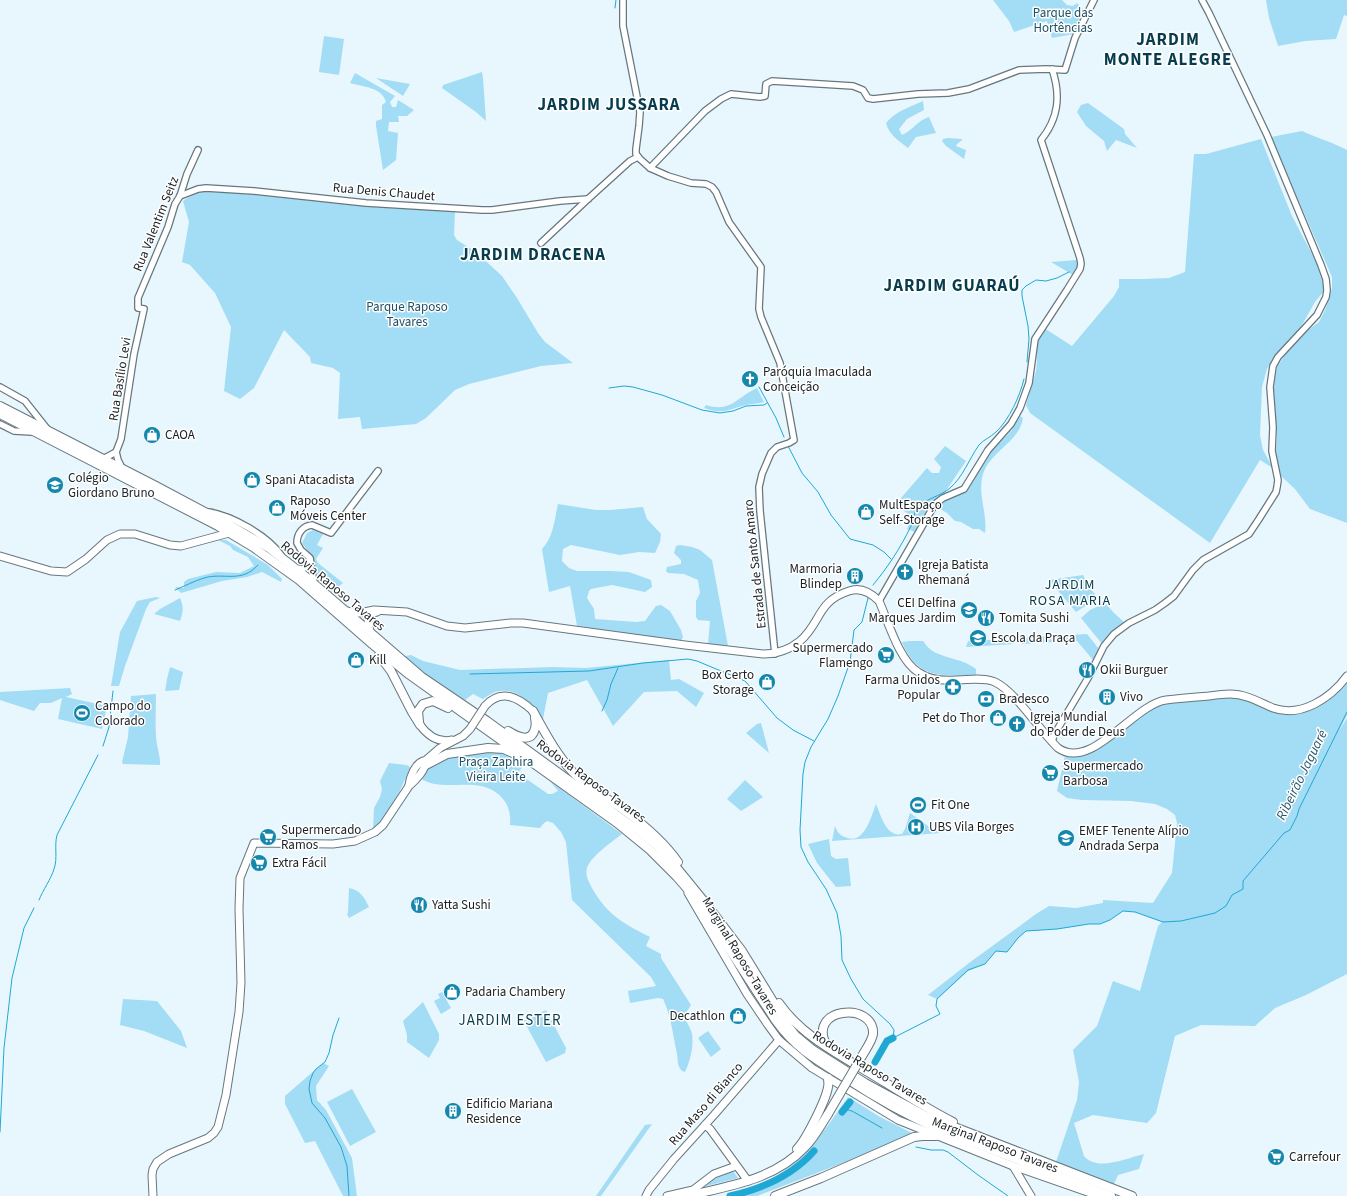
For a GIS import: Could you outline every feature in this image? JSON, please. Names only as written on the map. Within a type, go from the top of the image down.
[{"type":"highway","name":"Rodovia Raposo Tavares","points":[[0,406],[122,468],[256,540],[295,568],[422,677],[556,770],[656,845],[692,884],[742,951],[794,1035],[813,1050],[865,1083],[926,1116],[1132,1196]]},
{"type":"highway","name":"Rodovia Raposo Tavares","points":[[0,414],[218,526],[271,559],[299,580],[372,644],[420,682],[635,837],[683,884],[709,919],[776,1021],[787,1036],[802,1050],[874,1097],[914,1118],[1111,1196]]},
{"type":"highway","points":[[372,644],[391,671],[420,725]]},
{"type":"highway","points":[[420,725],[418,711],[423,704],[428,702],[433,701],[465,714]]},
{"type":"highway","points":[[487,721],[525,738],[533,734],[535,730],[536,726],[533,711]]},
{"type":"highway","points":[[533,711],[558,754],[582,782]]},
{"type":"highway","points":[[426,763],[447,754],[497,748],[514,754],[541,768]]},
{"type":"highway","points":[[556,770],[582,782],[626,812],[669,850],[692,884]]},
{"type":"highway","points":[[766,991],[777,1000],[784,1011],[807,1033],[827,1047],[898,1091],[987,1140]]},
{"type":"highway","points":[[687,1196],[748,1181],[780,1167],[805,1148],[828,1114],[873,1035],[872,1027],[869,1021],[864,1016],[847,1013],[835,1015],[829,1018],[823,1028],[823,1036],[827,1047]]},
{"type":"highway","points":[[780,1167],[800,1146],[809,1131],[828,1088],[828,1078]]},
{"type":"highway","points":[[776,1196],[815,1181],[912,1138],[936,1136]]},
{"type":"main road","points":[[213,536],[218,526]]},
{"type":"main road","points":[[0,556],[50,571],[64,573],[74,569],[111,537],[120,534],[135,534],[175,546],[181,546],[213,536],[229,533]]},
{"type":"main road","points":[[346,611],[359,614],[369,611],[407,612],[457,628],[523,623],[697,647],[776,654],[800,641],[810,629],[823,608],[832,598],[855,589],[866,591],[879,601],[904,657],[918,672],[933,679],[986,680],[995,682],[1015,699],[1064,752],[1078,753],[1096,746],[1148,708],[1161,701],[1230,694],[1250,697],[1284,711],[1296,710],[1307,707],[1325,698],[1347,676]]},
{"type":"main road","points":[[370,632],[368,620],[371,614],[378,611]]},
{"type":"main road","points":[[153,1196],[152,1175],[153,1169],[157,1162],[169,1154],[208,1138],[218,1127],[226,1095],[239,1012],[241,984],[239,909],[240,878],[254,843],[333,844],[355,841],[374,832],[383,825],[414,776],[440,748],[463,736],[470,729],[485,706],[491,700],[496,697],[507,696],[520,700],[533,711]]},
{"type":"main road","points":[[420,725],[425,732],[436,739],[443,741],[456,739]]},
{"type":"main road","name":"Marginal Raposo Tavares","points":[[683,884],[747,994],[779,1040],[800,1058],[828,1078],[898,1120],[1013,1166],[1099,1196]]},
{"type":"main road","name":"Rua Maso di Bianco","points":[[646,1196],[674,1159],[779,1040]]},
{"type":"main road","points":[[705,1125],[748,1181]]},
{"type":"main road","points":[[671,1196],[693,1190],[714,1174],[736,1166]]},
{"type":"main road","points":[[1013,1166],[1032,1196]]},
{"type":"main road","points":[[1023,1183],[1026,1175],[1030,1172]]},
{"type":"main road","points":[[653,1186],[653,1196]]},
{"type":"street","points":[[623,0],[623,26],[640,112],[636,149],[638,156],[650,168],[715,102],[731,94],[760,97],[765,96],[766,84],[772,81],[853,86],[863,90],[867,97],[871,100],[948,93],[969,89],[1019,70],[1065,70],[1075,38],[1094,0]]},
{"type":"street","points":[[1053,739],[1088,678],[1104,646],[1114,634],[1129,623],[1155,610],[1174,596],[1193,570],[1208,556],[1249,534],[1276,492],[1278,480],[1272,451],[1273,427],[1270,387],[1271,372],[1278,356],[1317,315],[1324,302],[1327,290],[1326,279],[1321,266],[1266,135],[1202,0]]},
{"type":"street","points":[[879,601],[934,504],[943,498],[964,489],[984,456],[1007,429],[1020,408],[1030,379],[1035,339],[1080,269],[1081,264],[1041,140],[1053,121],[1058,100],[1057,86],[1052,69]]},
{"type":"street","name":"Rua Valentim Seitz","points":[[141,309],[138,298],[198,150]]},
{"type":"street","points":[[542,243],[588,199],[630,161],[638,156]]},
{"type":"street","name":"Estrada de Santo Amaro","points":[[650,168],[668,176],[706,184],[712,187],[716,192],[729,222],[761,267],[761,318],[780,363],[794,440],[777,447],[771,453],[762,474],[759,487],[760,512],[776,654]]},
{"type":"street","name":"Rua Denis Chaudet","points":[[180,196],[198,189],[206,188],[254,191],[366,203],[482,210],[588,199]]},
{"type":"street","name":"Rua Basílio Levi","points":[[116,452],[121,439],[141,309]]},
{"type":"street","points":[[0,387],[25,401],[50,432]]},
{"type":"street","points":[[0,424],[14,431],[34,432]]},
{"type":"street","points":[[103,459],[116,452],[122,468]]},
{"type":"street","points":[[314,584],[310,558],[297,543],[300,532],[304,528],[312,525],[331,533],[378,471]]},
{"type":"street","points":[[295,568],[299,569],[307,567],[310,558]]},
{"type":"green space","name":"Parque das Hortências","points":[[993,0],[1062,0],[1067,5],[1073,6],[1077,3],[1081,8],[1086,10],[1074,34],[1052,38],[1047,21],[1014,32],[1009,21]]},
{"type":"green space","points":[[1266,0],[1347,0],[1347,16],[1344,15],[1336,39],[1305,41],[1278,46],[1269,18]]},
{"type":"green space","points":[[324,36],[344,39],[339,75],[319,72]]},
{"type":"green space","points":[[482,72],[486,121],[476,112],[442,88],[443,85]]},
{"type":"green space","points":[[355,73],[395,96],[390,102],[392,107],[396,107],[398,100],[414,110],[407,116],[398,116],[399,122],[389,122],[388,131],[398,133],[396,160],[383,170],[376,121],[382,119],[382,105],[386,102],[381,93],[376,90],[350,83]]},
{"type":"green space","points":[[376,78],[410,84],[403,96]]},
{"type":"green space","points":[[923,101],[924,110],[907,119],[899,129],[902,135],[925,118],[929,117],[936,133],[916,137],[908,148],[889,131],[886,123],[899,112]]},
{"type":"green space","points":[[1088,103],[1124,129],[1125,134],[1137,148],[1116,140],[1107,151],[1104,141],[1086,126],[1077,112],[1081,105]]},
{"type":"green space","points":[[1302,131],[1347,150],[1347,523],[1310,509],[1295,489],[1281,476],[1276,453],[1277,440],[1274,389],[1277,367],[1285,355],[1308,330],[1319,322],[1325,310],[1332,288],[1332,277],[1271,137]]},
{"type":"green space","points":[[943,139],[962,139],[956,146],[966,150],[964,159],[946,146],[942,141]]},
{"type":"green space","points":[[1261,139],[1292,216],[1325,279],[1324,291],[1315,302],[1298,332],[1272,360],[1267,369],[1262,387],[1260,435],[1263,450],[1273,468],[1260,460],[1210,543],[1030,413],[1026,405],[1036,371],[1037,343],[1040,333],[1044,328],[1072,346],[1114,296],[1119,287],[1119,279],[1169,278],[1185,272],[1194,154],[1206,154]]},
{"type":"green space","name":"Parque Raposo Tavares","points":[[211,190],[367,206],[455,211],[454,235],[457,240],[476,252],[502,276],[545,342],[573,363],[541,366],[469,384],[455,390],[426,418],[416,424],[362,429],[360,417],[338,419],[340,373],[333,368],[311,363],[310,357],[284,330],[254,388],[240,399],[224,391],[231,327],[215,293],[190,265],[182,262],[189,222],[183,201],[203,191]]},
{"type":"green space","points":[[1077,260],[1078,266],[1073,275],[1051,262]]},
{"type":"green space","points":[[757,388],[764,402],[723,411],[715,411],[704,408],[706,405],[715,407],[728,406]]},
{"type":"green space","points":[[1020,416],[1023,418],[1017,433],[989,462],[982,477],[981,493],[985,517],[985,533],[979,529],[973,529],[961,522],[955,521],[947,513],[937,507],[938,505],[967,489],[992,451],[1012,430]]},
{"type":"green space","points":[[945,446],[966,461],[943,495],[929,506],[915,532],[907,529],[911,520],[910,515],[895,505],[927,468],[932,473],[939,473],[941,467],[934,459]]},
{"type":"green space","points":[[558,504],[596,510],[643,507],[647,519],[661,534],[660,542],[655,553],[639,552],[620,555],[571,545],[563,549],[562,561],[569,568],[577,571],[629,572],[651,580],[652,587],[645,592],[612,585],[591,589],[587,598],[594,609],[595,619],[636,622],[645,621],[656,606],[661,605],[670,611],[681,630],[683,637],[681,641],[577,626],[570,586],[549,592],[542,549],[551,534]]},
{"type":"green space","points":[[313,530],[323,534],[317,545],[323,548],[316,559],[318,563],[343,583],[332,592],[318,581],[313,558],[302,543],[307,533]]},
{"type":"green space","points":[[218,540],[226,540],[268,565],[282,579],[281,582],[262,572],[247,577],[222,581],[181,593],[175,587],[184,588],[184,582],[188,579],[216,572],[240,573],[254,566],[248,557],[233,550],[230,546]]},
{"type":"green space","points":[[680,545],[700,550],[712,560],[728,646],[708,644],[710,621],[698,620],[696,617],[696,601],[700,593],[698,580],[684,574],[668,573],[666,571],[667,567],[681,564],[681,560],[674,553],[676,546]]},
{"type":"green space","points":[[1083,575],[1090,588],[1098,598],[1076,612],[1049,580]]},
{"type":"green space","points":[[156,597],[160,598],[150,602],[146,609],[119,686],[111,686],[120,632],[137,601]]},
{"type":"green space","points":[[180,598],[183,610],[180,621],[154,614],[160,609]]},
{"type":"green space","points":[[1105,603],[1124,622],[1114,630],[1103,645],[1081,618],[1090,610]]},
{"type":"green space","points":[[1087,634],[1099,649],[1093,660],[1077,641],[1061,642],[1056,636]]},
{"type":"green space","points":[[1049,636],[1054,642],[1022,644],[1017,638]]},
{"type":"green space","points":[[1009,639],[1014,644],[966,647],[968,641]]},
{"type":"green space","points":[[923,641],[934,652],[971,666],[976,669],[976,676],[941,675],[923,669],[915,663],[908,654],[902,642]]},
{"type":"green space","points":[[411,655],[423,661],[460,670],[552,667],[586,668],[669,660],[671,680],[679,679],[704,693],[696,707],[677,691],[644,692],[613,726],[587,680],[548,693],[543,719],[525,699],[513,692],[498,691],[483,699],[473,694],[465,700],[422,671],[405,656]]},
{"type":"green space","points":[[170,667],[183,672],[179,690],[165,691]]},
{"type":"green space","points":[[1347,682],[1347,715],[1339,731],[1347,718],[1347,974],[1306,995],[1275,1008],[1255,1026],[1201,1025],[1175,1036],[1156,1113],[1147,1123],[1093,1115],[1074,1123],[1084,1156],[1090,1161],[1104,1163],[1121,1161],[1144,1154],[1139,1169],[1118,1175],[1114,1184],[1056,1162],[1077,1100],[1079,1082],[1073,1050],[1097,1026],[1113,981],[1140,991],[1158,926],[1162,922],[1135,912],[1123,911],[1110,920],[1100,924],[1026,931],[1018,938],[1007,952],[996,951],[985,964],[968,971],[937,999],[928,995],[969,963],[1049,906],[1076,908],[1103,903],[1103,900],[1153,903],[1172,873],[1177,823],[1175,815],[1167,809],[1155,804],[1131,801],[1082,800],[1067,798],[1057,791],[1065,756],[1087,752],[1158,704],[1230,696],[1249,697],[1268,705],[1291,710],[1329,699]]},
{"type":"green space","points":[[70,688],[72,694],[66,697],[107,706],[102,729],[58,719],[62,698],[51,703],[40,703],[34,711],[0,700],[0,692]]},
{"type":"green space","points":[[156,694],[156,730],[160,765],[123,764],[122,762],[128,737],[131,696]]},
{"type":"green space","points":[[761,723],[769,753],[746,733],[757,724]]},
{"type":"green space","name":"Praça Zaphira Vieira Leite","points":[[495,749],[512,755],[525,763],[518,773],[548,794],[558,791],[550,781],[622,834],[589,863],[587,868],[587,876],[598,898],[610,912],[624,923],[650,937],[646,946],[661,954],[661,958],[691,1005],[684,1016],[691,1032],[692,1039],[691,1054],[685,1072],[680,1069],[678,1065],[670,1019],[663,999],[658,998],[630,1003],[628,991],[656,986],[651,977],[572,900],[566,842],[561,832],[553,823],[547,821],[540,828],[510,825],[510,815],[507,805],[494,791],[473,785],[440,785],[429,783],[420,778],[435,760]]},
{"type":"green space","points":[[389,763],[406,765],[410,768],[390,809],[379,824],[373,829],[374,808],[380,797],[382,789],[380,781]]},
{"type":"green space","points":[[745,780],[763,797],[741,811],[727,799]]},
{"type":"green space","points":[[876,804],[882,820],[892,833],[902,834],[910,813],[935,831],[940,831],[940,833],[832,841],[835,826],[838,833],[845,837],[852,839],[862,834],[869,823]]},
{"type":"green space","points":[[829,839],[831,856],[836,859],[848,858],[851,886],[836,887],[817,863],[808,844]]},
{"type":"green space","points":[[349,888],[356,890],[361,894],[369,907],[349,918],[347,914]]},
{"type":"green space","points":[[442,992],[451,1008],[441,1014],[434,1001],[440,998],[438,994]]},
{"type":"green space","points":[[123,999],[157,1001],[181,1031],[187,1048],[144,1031],[120,1025]]},
{"type":"green space","points":[[423,1002],[439,1034],[439,1040],[429,1058],[407,1042],[407,1035],[403,1021]]},
{"type":"green space","points":[[546,1010],[566,1048],[565,1053],[546,1062],[524,1021]]},
{"type":"green space","points":[[708,1031],[721,1049],[711,1057],[698,1038]]},
{"type":"green space","points":[[323,1063],[329,1066],[316,1086],[317,1100],[326,1110],[352,1158],[357,1196],[343,1196],[315,1141],[305,1143],[285,1104],[285,1096]]},
{"type":"green space","points":[[352,1089],[376,1132],[350,1146],[327,1102]]},
{"type":"green space","points":[[848,1097],[880,1117],[916,1135],[757,1196],[741,1196],[740,1190],[768,1180],[784,1171],[805,1153],[832,1120]]},
{"type":"green space","points":[[652,1124],[601,1196],[596,1196],[645,1125]]},
{"type":"green space","points":[[733,1171],[738,1178],[706,1186],[712,1180]]},
{"type":"waterway","points":[[615,8],[616,0]]},
{"type":"waterway","points":[[1027,362],[1029,339],[1022,290],[1036,280],[1046,281],[1057,278],[1069,272]]},
{"type":"waterway","points":[[873,585],[903,542],[912,524],[915,513],[920,505],[946,491],[955,484],[979,445],[1001,427],[1017,400],[1024,379]]},
{"type":"waterway","points":[[609,388],[624,386],[633,387],[662,395],[702,410],[720,413],[733,411],[746,406],[764,405],[767,403]]},
{"type":"waterway","points":[[759,387],[776,418],[784,437]]},
{"type":"waterway","points":[[788,446],[802,473],[818,492],[831,515],[850,539],[873,545],[884,552],[891,559]]},
{"type":"waterway","points":[[175,590],[211,576],[239,576],[252,571],[258,565]]},
{"type":"waterway","name":"Ribeirão Jaguaré","points":[[868,598],[862,622],[854,630],[850,662],[838,696],[828,719],[811,747],[805,762],[800,830],[801,847],[808,862],[826,889],[837,913],[841,936],[842,960],[863,999],[890,1024],[894,1030],[893,1038],[940,1014],[936,1006],[937,999],[968,970],[985,964],[996,951],[1007,952],[1018,938],[1026,931],[1100,924],[1110,920],[1123,911],[1135,912],[1163,922],[1181,921],[1215,913],[1226,906],[1232,895],[1243,889],[1243,881],[1284,833],[1290,830],[1347,712]]},
{"type":"waterway","points":[[470,674],[589,671],[643,663],[688,659],[697,661],[745,681],[777,718],[793,730],[814,741]]},
{"type":"waterway","points":[[602,711],[618,668]]},
{"type":"waterway","points":[[103,746],[109,727],[113,691]]},
{"type":"waterway","points":[[39,900],[53,873],[56,856],[57,835],[98,755]]},
{"type":"waterway","points":[[0,1132],[4,1048],[12,978],[24,928],[34,908]]},
{"type":"waterway","points":[[339,1018],[329,1053],[325,1062],[313,1073],[309,1089],[312,1103],[325,1118],[341,1147],[347,1166],[349,1196]]},
{"type":"waterway","name":"Ribeirão Jaguaré","points":[[875,1062],[887,1041],[893,1038]]},
{"type":"waterway","name":"Ribeirão Jaguaré","points":[[842,1112],[850,1102]]},
{"type":"waterway","points":[[842,1112],[848,1110],[852,1111],[882,1128]]},
{"type":"waterway","points":[[916,1147],[931,1150],[943,1150],[948,1152],[1008,1196]]},
{"type":"waterway","name":"Ribeirão Jaguaré","points":[[730,1196],[776,1180],[806,1160],[814,1151]]},
{"type":"place","name":"Paróquia Imaculada Conceição","points":[[750,379]]},
{"type":"place","name":"CAOA","points":[[152,435]]},
{"type":"place","name":"Spani Atacadista","points":[[252,480]]},
{"type":"place","name":"Colégio Giordano Bruno","points":[[55,485]]},
{"type":"place","name":"Raposo Móveis Center","points":[[277,508]]},
{"type":"place","name":"MultEspaço Self-Storage","points":[[866,512]]},
{"type":"place","name":"Igreja Batista Rhemaná","points":[[905,572]]},
{"type":"place","name":"Marmoria Blindep","points":[[855,576]]},
{"type":"place","name":"CEI Delfina Marques Jardim","points":[[969,610]]},
{"type":"place","name":"Tomita Sushi","points":[[986,618]]},
{"type":"place","name":"Escola da Praça","points":[[978,638]]},
{"type":"place","name":"Supermercado Flamengo","points":[[886,655]]},
{"type":"place","name":"Kill","points":[[356,660]]},
{"type":"place","name":"Okii Burguer","points":[[1087,670]]},
{"type":"place","name":"Box Certo Storage","points":[[767,682]]},
{"type":"place","name":"Farma Unidos Popular","points":[[953,687]]},
{"type":"place","name":"Vivo","points":[[1107,697]]},
{"type":"place","name":"Bradesco","points":[[986,699]]},
{"type":"place","name":"Campo do Colorado","points":[[82,713]]},
{"type":"place","name":"Pet do Thor","points":[[998,718]]},
{"type":"place","name":"Igreja Mundial do Poder de Deus","points":[[1017,724]]},
{"type":"place","name":"Supermercado Barbosa","points":[[1050,773]]},
{"type":"place","name":"Fit One","points":[[918,805]]},
{"type":"place","name":"UBS Vila Borges","points":[[916,827]]},
{"type":"place","name":"Supermercado Ramos","points":[[268,837]]},
{"type":"place","name":"EMEF Tenente Alípio Andrada Serpa","points":[[1066,838]]},
{"type":"place","name":"Extra Fácil","points":[[259,863]]},
{"type":"place","name":"Yatta Sushi","points":[[419,905]]},
{"type":"place","name":"Padaria Chambery","points":[[452,992]]},
{"type":"place","name":"Decathlon","points":[[738,1016]]},
{"type":"place","name":"Edificio Mariana Residence","points":[[453,1111]]},
{"type":"place","name":"Carrefour","points":[[1276,1157]]},
{"type":"district","name":"JARDIM MONTE ALEGRE","points":[[1168,50]]},
{"type":"district","name":"JARDIM JUSSARA","points":[[609,105]]},
{"type":"district","name":"JARDIM DRACENA","points":[[533,255]]},
{"type":"district","name":"JARDIM GUARAÚ","points":[[952,286]]},
{"type":"district","name":"JARDIM ROSA MARIA","points":[[1070,594]]},
{"type":"district","name":"JARDIM ESTER","points":[[510,1020]]}]
